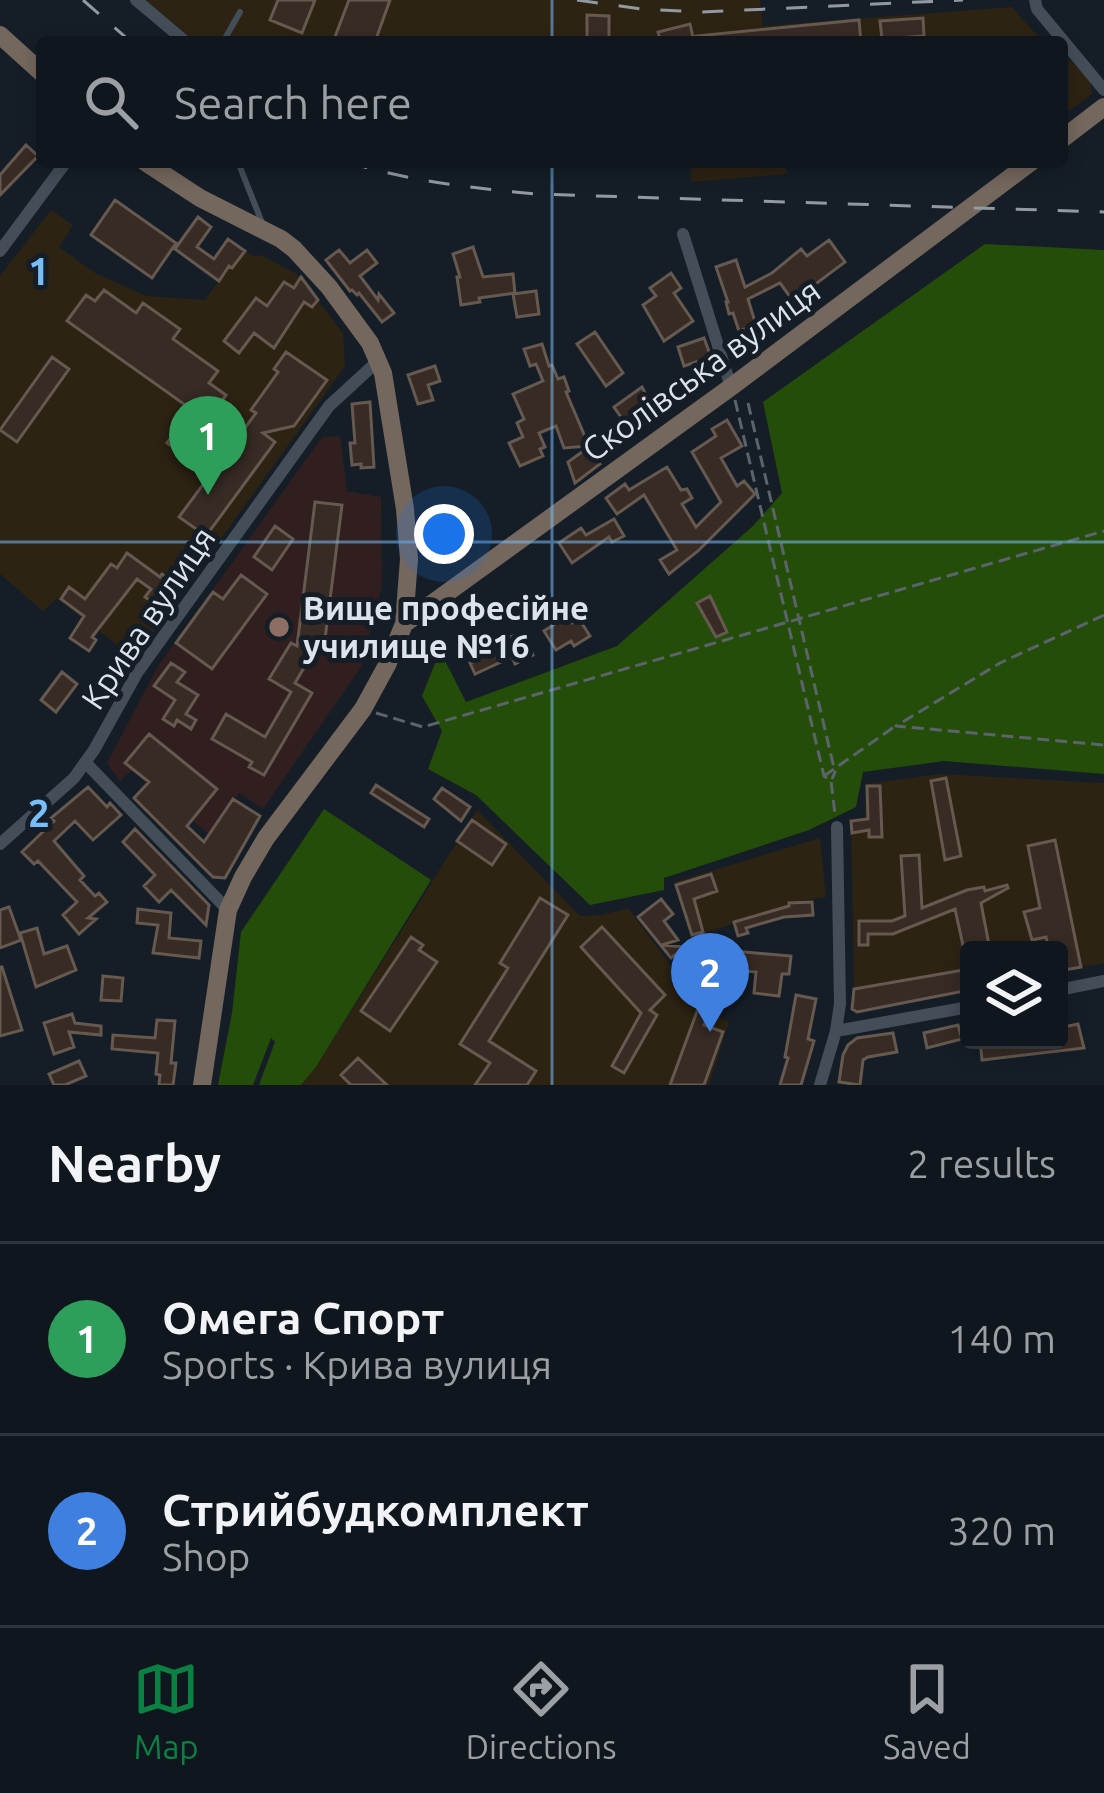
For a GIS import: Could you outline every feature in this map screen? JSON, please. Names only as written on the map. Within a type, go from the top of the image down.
[{"type":"main road","points":[[2,42],[36,68]]},
{"type":"main road","points":[[1068,134],[1104,107]]},
{"type":"main road","points":[[154,168],[200,198],[281,238],[309,263],[357,324],[383,373],[409,560],[404,624],[388,665],[363,709],[266,838],[228,910],[202,1085]]},
{"type":"main road","name":"Сколівська вулиця","points":[[404,624],[1023,168]]},
{"type":"street","points":[[136,0],[179,36]]},
{"type":"street","points":[[1035,0],[1059,36]]},
{"type":"street","points":[[1068,47],[1104,91]]},
{"type":"street","points":[[0,251],[62,168]]},
{"type":"street","points":[[683,234],[731,387]]},
{"type":"street","name":"Крива вулиця","points":[[0,844],[74,778],[137,673],[315,425],[379,361]]},
{"type":"street","points":[[85,762],[228,910]]},
{"type":"street","points":[[820,1085],[840,1004],[837,827]]},
{"type":"street","points":[[1068,988],[1104,981]]},
{"type":"street","points":[[836,1031],[960,1008]]},
{"type":"lane","points":[[226,36],[240,12]]},
{"type":"lane","points":[[240,168],[265,230]]},
{"type":"path","points":[[731,387],[824,776],[832,781]]},
{"type":"path","points":[[748,403],[834,769],[837,827]]},
{"type":"path","points":[[363,709],[422,727],[1104,531]]},
{"type":"path","points":[[824,776],[1000,663],[1104,615]]},
{"type":"path","points":[[896,727],[1104,745]]},
{"type":"shaded area","points":[[145,0],[760,0],[763,26],[1012,7],[1038,36],[189,36]]},
{"type":"shaded area","points":[[1068,59],[1090,79],[1092,94],[1068,112]]},
{"type":"shaded area","points":[[691,168],[786,168],[787,174],[691,182]]},
{"type":"shaded area","points":[[51,210],[73,225],[59,247],[95,273],[147,296],[205,300],[245,251],[297,274],[343,333],[345,366],[135,659],[57,598],[43,611],[0,574],[0,276]]},
{"type":"shaded area","name":"Вище професійне училище №16","points":[[340,436],[347,491],[381,497],[382,587],[361,667],[263,809],[239,793],[210,835],[132,770],[120,781],[107,763],[158,666],[322,437]]},
{"type":"shaded area","points":[[940,774],[1104,783],[1104,963],[1068,969],[1068,941],[960,941],[960,992],[857,1012],[852,1009],[851,821],[865,819],[866,784]]},
{"type":"shaded area","points":[[477,810],[580,916],[628,908],[684,984],[716,1004],[713,1013],[729,1022],[709,1085],[301,1085]]},
{"type":"shaded area","points":[[820,838],[826,897],[800,901],[691,938],[674,882]]},
{"type":"green space","points":[[985,244],[1104,250],[1104,774],[944,761],[863,772],[856,807],[809,830],[664,878],[664,890],[590,905],[476,795],[428,769],[442,731],[422,696],[440,651],[466,702],[617,646],[753,526],[782,493],[763,402]]},
{"type":"green space","points":[[324,809],[431,880],[301,1085],[259,1085],[275,1042],[271,1038],[253,1085],[218,1085],[241,932]]},
{"type":"building","points":[[278,0],[315,0],[302,33],[270,20]]},
{"type":"building","points":[[349,0],[390,0],[377,36],[335,36]]},
{"type":"building","points":[[587,15],[609,16],[609,36],[587,36]]},
{"type":"building","points":[[923,18],[924,36],[882,36],[880,21]]},
{"type":"building","points":[[859,20],[860,36],[696,36]]},
{"type":"building","points":[[690,24],[693,36],[659,36],[658,32]]},
{"type":"building","points":[[26,145],[36,154],[0,195],[0,175]]},
{"type":"building","points":[[115,200],[176,243],[152,278],[91,235]]},
{"type":"building","points":[[198,217],[211,227],[197,247],[214,259],[228,239],[245,251],[219,281],[175,249]]},
{"type":"building","points":[[829,240],[845,262],[793,301],[780,283],[748,299],[756,325],[739,331],[733,313],[729,314],[716,267],[736,260],[745,287],[801,249],[807,256]]},
{"type":"building","points":[[473,247],[483,277],[513,274],[515,293],[461,305],[453,254]]},
{"type":"building","points":[[339,250],[350,263],[367,250],[377,263],[360,276],[394,313],[382,322],[326,260]]},
{"type":"building","points":[[671,273],[681,288],[674,293],[693,321],[664,341],[643,305],[656,296],[650,288]]},
{"type":"building","points":[[301,277],[318,300],[312,307],[304,302],[274,348],[254,333],[239,353],[224,341],[256,298],[267,306],[284,282],[294,288]]},
{"type":"building","points":[[104,290],[136,313],[143,303],[180,329],[173,339],[218,371],[209,383],[226,395],[184,455],[167,443],[191,409],[67,321],[86,295],[95,301]]},
{"type":"building","points":[[536,291],[539,314],[517,317],[513,294]]},
{"type":"building","points":[[595,332],[623,373],[606,386],[577,344]]},
{"type":"building","points":[[704,338],[711,357],[684,366],[678,347]]},
{"type":"building","points":[[542,344],[549,366],[558,379],[564,377],[589,446],[564,448],[556,426],[539,433],[543,456],[520,466],[509,443],[523,437],[517,423],[524,419],[513,394],[543,381],[524,349]]},
{"type":"building","points":[[286,352],[327,380],[294,426],[263,433],[275,442],[206,536],[179,517],[256,413],[251,410]]},
{"type":"building","points":[[52,357],[69,369],[17,442],[0,430]]},
{"type":"building","points":[[435,366],[440,381],[428,385],[433,400],[418,404],[408,375]]},
{"type":"building","points":[[642,387],[653,409],[631,424],[614,407]]},
{"type":"building","points":[[370,402],[374,467],[361,468],[361,464],[352,465],[352,404]]},
{"type":"building","points":[[727,420],[742,446],[721,458],[737,486],[744,481],[755,494],[669,574],[660,560],[677,550],[644,495],[617,514],[606,498],[625,484],[629,490],[667,467],[692,498],[682,504],[696,527],[721,502],[692,452],[716,436],[712,429]]},
{"type":"building","points":[[589,447],[600,464],[575,483],[568,462]]},
{"type":"building","points":[[315,502],[342,505],[325,639],[295,683],[312,693],[264,775],[249,767],[252,762],[212,739],[226,714],[265,737],[291,692],[269,679],[291,643],[297,646]]},
{"type":"building","points":[[614,519],[624,536],[612,542],[609,537],[572,563],[559,543],[581,528],[586,535]]},
{"type":"building","points":[[275,526],[293,539],[272,570],[254,557]]},
{"type":"building","points":[[127,553],[176,584],[159,607],[145,597],[151,589],[137,579],[92,637],[96,640],[89,651],[70,638],[84,616],[61,599],[69,587],[85,599],[111,564],[117,568]]},
{"type":"building","points":[[241,575],[267,594],[212,669],[176,643],[213,592],[223,599]]},
{"type":"building","points":[[710,596],[727,632],[716,637],[697,603]]},
{"type":"building","points":[[559,601],[572,623],[579,619],[590,636],[556,650],[544,631],[555,624],[545,609]]},
{"type":"building","points":[[513,636],[519,648],[528,644],[533,655],[515,664],[512,657],[475,674],[470,663],[476,661],[475,653]]},
{"type":"building","points":[[171,663],[185,672],[177,682],[198,695],[186,714],[196,720],[191,729],[177,720],[174,726],[163,719],[175,700],[154,686]]},
{"type":"building","points":[[62,672],[77,684],[56,712],[41,700]]},
{"type":"building","points":[[149,734],[217,789],[187,826],[204,842],[233,799],[260,816],[225,878],[213,877],[134,798],[149,782],[125,763]]},
{"type":"building","points":[[946,778],[961,856],[945,860],[931,781]]},
{"type":"building","points":[[376,785],[429,819],[424,827],[371,793]]},
{"type":"building","points":[[867,786],[880,786],[882,837],[869,837],[869,830],[852,833],[851,821],[868,819]]},
{"type":"building","points":[[88,787],[121,815],[93,840],[75,821],[54,841],[84,876],[80,880],[107,902],[88,918],[96,919],[79,934],[63,915],[77,902],[38,861],[34,864],[22,852],[54,821],[51,818]]},
{"type":"building","points":[[442,788],[470,807],[461,821],[434,799]]},
{"type":"building","points":[[472,820],[506,844],[492,865],[457,841]]},
{"type":"building","points":[[135,829],[209,905],[206,925],[171,890],[159,902],[144,886],[155,875],[123,842]]},
{"type":"building","points":[[1055,840],[1081,967],[1068,969],[1068,941],[1032,940],[1024,912],[1040,908],[1028,846]]},
{"type":"building","points":[[919,855],[922,908],[967,890],[1007,885],[981,903],[988,941],[962,941],[955,909],[893,934],[868,934],[868,945],[859,945],[859,921],[905,916],[901,856]]},
{"type":"building","points":[[711,874],[717,891],[694,899],[703,932],[692,935],[676,885]]},
{"type":"building","points":[[540,898],[568,915],[489,1041],[536,1071],[527,1085],[475,1085],[490,1063],[460,1044],[508,968],[500,963]]},
{"type":"building","points":[[661,899],[673,914],[664,921],[678,940],[662,945],[685,947],[671,958],[638,917]]},
{"type":"building","points":[[812,902],[813,915],[784,917],[746,928],[748,933],[738,936],[734,922],[789,903]]},
{"type":"building","points":[[9,907],[21,940],[0,948],[0,910]]},
{"type":"building","points":[[138,909],[171,913],[169,938],[201,941],[199,958],[153,953],[158,925],[137,923]]},
{"type":"building","points":[[602,927],[665,995],[650,1010],[657,1015],[624,1073],[612,1066],[641,1013],[581,947]]},
{"type":"building","points":[[37,928],[44,954],[67,946],[76,970],[36,987],[20,933]]},
{"type":"building","points":[[411,937],[423,945],[419,950],[437,962],[390,1031],[361,1011]]},
{"type":"building","points":[[711,949],[791,956],[779,996],[754,993],[756,972],[702,967]]},
{"type":"building","points":[[0,967],[22,1030],[0,1036]]},
{"type":"building","points":[[960,971],[960,992],[857,1012],[852,1009],[854,989]]},
{"type":"building","points":[[103,976],[123,978],[121,1001],[101,1000]]},
{"type":"building","points":[[691,988],[716,1002],[704,1025],[723,1032],[704,1085],[670,1085],[699,1006],[685,999]]},
{"type":"building","points":[[796,995],[816,999],[808,1039],[814,1041],[801,1085],[780,1085],[788,1058]]},
{"type":"building","points":[[72,1014],[75,1023],[101,1026],[101,1035],[69,1032],[74,1047],[54,1054],[44,1023]]},
{"type":"building","points":[[157,1020],[175,1021],[173,1085],[159,1085],[158,1053],[112,1049],[113,1035],[155,1038]]},
{"type":"building","points":[[1078,1024],[1084,1048],[982,1060],[981,1049],[1068,1049],[1068,1026]]},
{"type":"building","points":[[958,1025],[960,1040],[927,1048],[924,1033]]},
{"type":"building","points":[[893,1033],[897,1052],[863,1060],[860,1085],[839,1082],[848,1045],[857,1038]]},
{"type":"building","points":[[358,1058],[387,1085],[351,1085],[341,1075]]},
{"type":"building","points":[[79,1061],[86,1076],[54,1085],[49,1074]]},
{"type":"railway","points":[[83,0],[124,36]]},
{"type":"railway","points":[[577,0],[702,12],[963,0]]},
{"type":"railway","points":[[370,168],[440,183],[535,194],[1104,212]]},
{"type":"place","name":"Омега Спорт","points":[[208,495]]},
{"type":"place","name":"Вище професійне училище №16","points":[[279,627]]},
{"type":"place","name":"Стрийбудкомплект","points":[[710,1032]]}]
